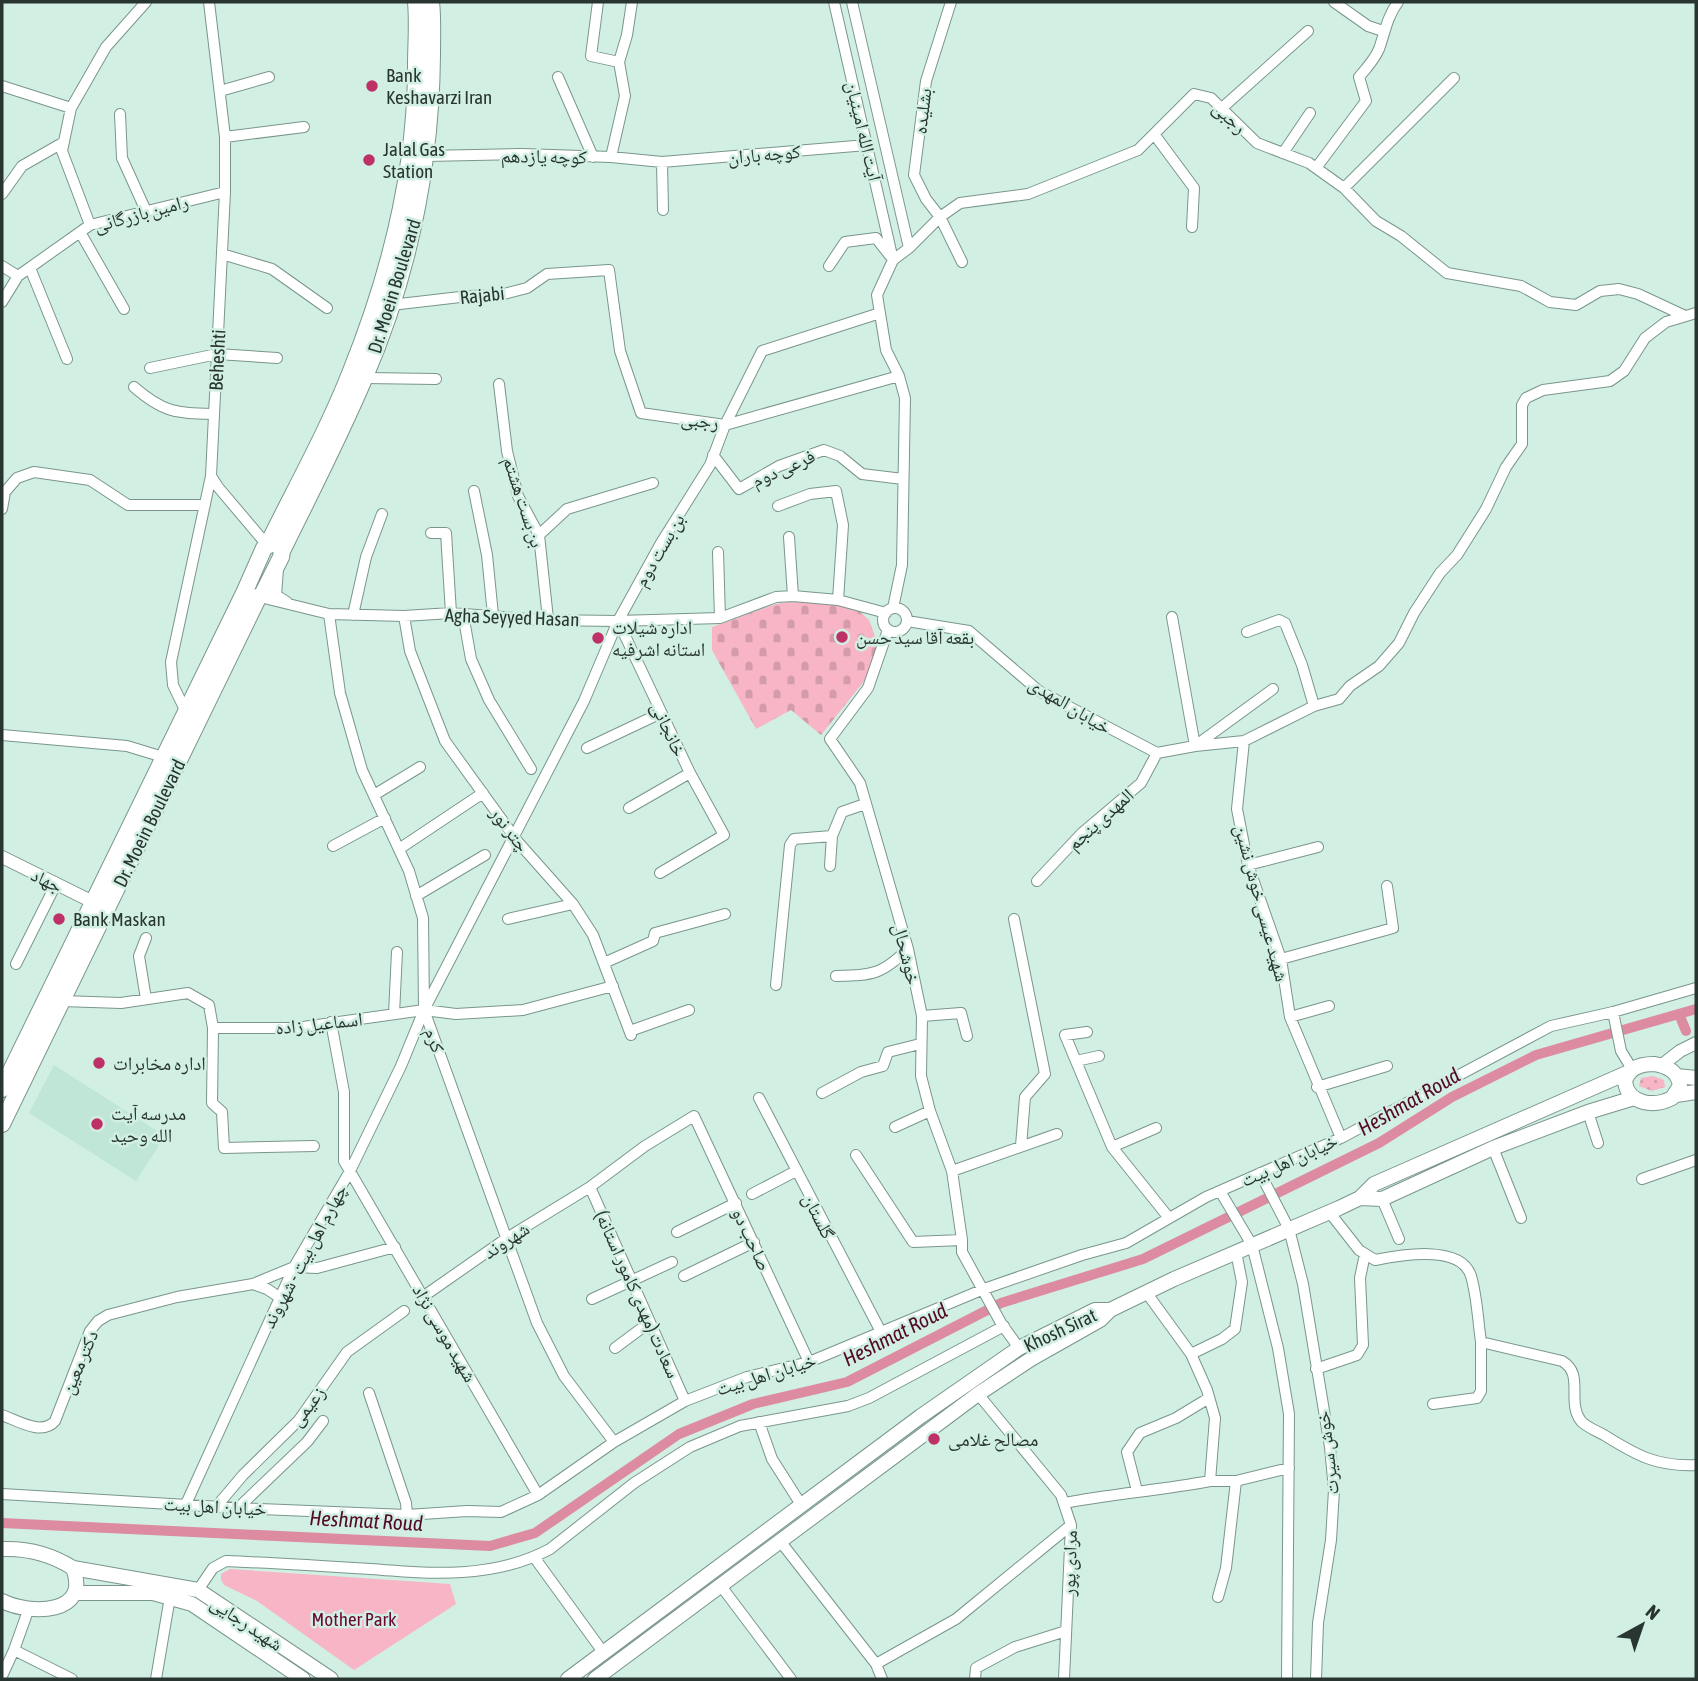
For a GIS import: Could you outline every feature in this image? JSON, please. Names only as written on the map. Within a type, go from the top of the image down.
[{"type":"main road","name":"Dr. Moein Boulevard","points":[[274,551],[351,372],[378,295],[399,222],[413,137],[416,2]]},
{"type":"main road","name":"Dr. Moein Boulevard","points":[[274,551],[365,378],[391,305],[414,226],[426,156],[431,92],[431,2]]},
{"type":"main road","points":[[255,595],[264,548],[274,551]]},
{"type":"main road","name":"Dr. Moein Boulevard","points":[[2,1124],[62,1001],[163,757],[186,712],[255,595]]},
{"type":"main road","name":"Dr. Moein Boulevard","points":[[2,1089],[7,1063],[100,906],[255,595]]},
{"type":"main road","points":[[1110,1310],[1251,1245],[1330,1213],[1360,1198],[1374,1184],[1644,1064],[1662,1065],[1677,1076],[1696,1078]]},
{"type":"main road","points":[[1630,1071],[1625,1087],[1634,1098],[1642,1102],[1664,1102],[1676,1095],[1696,1092]]},
{"type":"main road","points":[[1676,1095],[1680,1086],[1677,1076]]},
{"type":"main road","points":[[1360,1198],[1382,1199],[1493,1148],[1588,1112],[1634,1098]]},
{"type":"main road","name":"Khosh Sirat","points":[[568,1679],[921,1416],[1019,1348],[1095,1310],[1110,1310]]},
{"type":"main road","name":"Khosh Sirat","points":[[595,1679],[978,1394],[1031,1359],[1100,1320],[1110,1310]]},
{"type":"main road","name":"شهید رجایی","points":[[2,1549],[39,1552],[73,1568],[198,1590],[331,1679]]},
{"type":"main road","points":[[2,1601],[29,1608],[65,1605],[74,1598],[78,1587],[73,1568]]},
{"type":"main road","name":"شهید رجایی","points":[[76,1593],[153,1592],[192,1604],[303,1679]]},
{"type":"street","points":[[124,309],[85,229],[62,150],[71,108],[106,47],[146,2]]},
{"type":"street","name":"Beheshti","points":[[186,712],[173,685],[171,662],[211,476],[225,192],[225,137],[209,2]]},
{"type":"street","points":[[598,2],[591,56],[619,62]]},
{"type":"street","points":[[611,158],[625,96],[619,62],[627,35],[632,2]]},
{"type":"street","name":"آیت الله امینیان","points":[[834,2],[893,260]]},
{"type":"street","name":"آیت الله امینیان","points":[[852,2],[909,248]]},
{"type":"street","name":"بشلیده","points":[[951,2],[926,81],[914,175],[926,199],[940,217],[962,262]]},
{"type":"street","points":[[1334,2],[1367,26],[1383,32]]},
{"type":"street","points":[[1317,168],[1366,102],[1359,78],[1378,51],[1391,10],[1398,2]]},
{"type":"street","points":[[1222,108],[1308,31]]},
{"type":"street","points":[[220,91],[269,77]]},
{"type":"street","points":[[558,78],[593,157]]},
{"type":"street","points":[[1344,187],[1454,78]]},
{"type":"street","points":[[2,86],[71,108]]},
{"type":"street","name":"رجبی","points":[[889,611],[902,565],[905,398],[900,376],[886,351],[877,295],[893,260],[940,217],[960,203],[1028,194],[1138,150],[1194,94],[1211,98],[1257,143],[1317,168],[1344,187],[1376,221],[1401,236],[1447,273],[1521,286],[1550,302],[1576,305],[1600,291],[1619,289],[1638,294],[1683,315]]},
{"type":"street","points":[[1283,153],[1310,113]]},
{"type":"street","points":[[120,114],[122,158],[146,211]]},
{"type":"street","points":[[225,137],[304,127]]},
{"type":"street","points":[[1154,134],[1194,188],[1192,227]]},
{"type":"street","points":[[3,189],[22,166],[64,142]]},
{"type":"street","name":"کوچه باران","points":[[662,162],[867,145]]},
{"type":"street","name":"کوچه یازدهم","points":[[426,156],[522,154],[662,162]]},
{"type":"street","points":[[662,162],[663,210]]},
{"type":"street","name":"رامین بازرگانی","points":[[2,302],[18,276],[85,229],[225,192]]},
{"type":"street","points":[[829,266],[845,242],[876,238],[893,260]]},
{"type":"street","points":[[222,254],[272,269],[327,308]]},
{"type":"street","points":[[2,266],[18,276]]},
{"type":"street","points":[[30,268],[67,359]]},
{"type":"street","name":"Rajabi","points":[[391,305],[500,295],[527,288],[547,274],[609,270],[620,351],[641,413],[725,425]]},
{"type":"street","name":"بن بست دوم","points":[[424,1010],[584,701],[618,621],[713,455],[762,351],[880,313]]},
{"type":"street","points":[[1157,753],[1244,741],[1314,706],[1339,699],[1349,686],[1379,666],[1399,643],[1414,613],[1440,573],[1457,555],[1479,521],[1506,467],[1522,444],[1522,405],[1526,398],[1543,390],[1610,381],[1623,371],[1645,338],[1666,322],[1696,313]]},
{"type":"street","points":[[150,368],[218,354],[276,358]]},
{"type":"street","name":"رجبی","points":[[725,425],[900,376]]},
{"type":"street","points":[[365,378],[436,379]]},
{"type":"street","name":"بن بست هشتم","points":[[499,384],[507,451],[518,496],[539,535],[548,619]]},
{"type":"street","points":[[134,387],[155,405],[178,413],[214,414]]},
{"type":"street","name":"فرعی دوم","points":[[713,455],[738,489],[779,466],[824,450],[840,456],[862,474],[903,479]]},
{"type":"street","points":[[2,509],[5,492],[17,478],[34,472],[90,480],[128,505],[205,505]]},
{"type":"street","points":[[211,476],[274,551],[276,595],[296,607]]},
{"type":"street","points":[[539,535],[567,509],[653,483]]},
{"type":"street","points":[[474,491],[487,555],[493,615]]},
{"type":"street","points":[[778,506],[810,494],[836,491],[843,524],[838,600]]},
{"type":"street","points":[[353,615],[366,557],[382,514]]},
{"type":"street","points":[[431,533],[446,533],[457,614],[471,659],[510,737],[531,769]]},
{"type":"street","points":[[789,537],[793,596]]},
{"type":"street","points":[[718,552],[720,618]]},
{"type":"street","name":"Agha Seyyed Hasan","points":[[255,595],[329,614],[353,615],[457,614],[618,621],[720,618],[776,597],[793,596],[838,600],[889,611]]},
{"type":"street","points":[[889,611],[902,611],[907,621],[901,631],[895,632],[888,630],[883,622],[889,611]]},
{"type":"street","name":"کرم","points":[[329,614],[340,693],[362,770],[399,849],[423,918],[424,1010],[537,1323],[564,1376],[614,1442]]},
{"type":"street","name":"چتر نور","points":[[404,615],[410,651],[445,741],[513,835],[573,904],[593,935],[631,1033],[689,1010]]},
{"type":"street","points":[[1172,617],[1195,746]]},
{"type":"street","points":[[1247,632],[1279,620],[1284,623],[1302,665],[1314,706]]},
{"type":"street","name":"خانجانی","points":[[618,621],[690,773],[724,835],[660,873]]},
{"type":"street","name":"خيابان المهدی","points":[[907,621],[969,631],[1039,691],[1157,753]]},
{"type":"street","name":"خوشحال","points":[[888,630],[868,688],[830,738],[860,783],[908,949],[922,1016],[921,1076],[930,1111],[952,1171],[962,1252],[1019,1348]]},
{"type":"street","points":[[1195,746],[1273,689]]},
{"type":"street","points":[[587,748],[661,713]]},
{"type":"street","points":[[2,735],[127,746],[163,757]]},
{"type":"street","name":"شهید عیسی خوش نشین","points":[[1244,741],[1237,809],[1248,865],[1281,959],[1290,1017],[1317,1087],[1341,1138]]},
{"type":"street","name":"المهدی پنجم","points":[[1037,881],[1089,826],[1141,783],[1157,753]]},
{"type":"street","points":[[374,795],[420,767]]},
{"type":"street","points":[[629,808],[690,773]]},
{"type":"street","points":[[399,849],[483,793]]},
{"type":"street","points":[[830,866],[832,836],[842,812],[865,804]]},
{"type":"street","points":[[333,846],[385,818]]},
{"type":"street","points":[[776,985],[790,845],[794,839],[832,836]]},
{"type":"street","points":[[1248,865],[1318,847]]},
{"type":"street","points":[[416,896],[485,855]]},
{"type":"street","name":"جهاد","points":[[2,857],[100,906]]},
{"type":"street","points":[[16,964],[56,884]]},
{"type":"street","points":[[1281,959],[1393,928],[1387,886]]},
{"type":"street","points":[[508,919],[573,904]]},
{"type":"street","points":[[604,963],[653,942],[655,933],[725,914]]},
{"type":"street","points":[[1014,919],[1045,1074],[1025,1097],[1021,1146]]},
{"type":"street","points":[[146,938],[139,956],[146,999]]},
{"type":"street","points":[[836,976],[877,972],[888,968],[908,949]]},
{"type":"street","points":[[394,1014],[397,952]]},
{"type":"street","name":"اسماعیل زاده","points":[[214,1028],[296,1028],[424,1010],[456,1014],[523,1010],[613,986]]},
{"type":"street","name":"خیابان اهل بیت","points":[[2,1494],[407,1515],[501,1512],[538,1495],[614,1442],[685,1401],[747,1377],[809,1362],[1082,1255],[1126,1243],[1206,1197],[1341,1138],[1551,1026],[1613,1013],[1696,988]]},
{"type":"street","points":[[62,1001],[121,1003],[188,993],[209,1005],[214,1028],[212,1103],[222,1112],[224,1147],[314,1146]]},
{"type":"street","points":[[1290,1017],[1329,1006]]},
{"type":"street","name":"چهارم اهل بیت - شهروند","points":[[186,1504],[279,1297],[350,1171],[401,1066],[424,1010]]},
{"type":"street","points":[[922,1016],[961,1013],[967,1036]]},
{"type":"street","points":[[1613,1013],[1621,1051],[1630,1071]]},
{"type":"street","points":[[331,1022],[344,1092],[344,1161],[350,1171]]},
{"type":"street","points":[[1087,1032],[1065,1035],[1112,1147],[1169,1218]]},
{"type":"street","points":[[1662,1065],[1696,1043]]},
{"type":"street","points":[[822,1093],[861,1072],[883,1066],[888,1052],[920,1044]]},
{"type":"street","points":[[1076,1061],[1099,1056]]},
{"type":"street","points":[[1317,1087],[1387,1066]]},
{"type":"street","name":"گلستان","points":[[759,1098],[881,1332]]},
{"type":"street","points":[[895,1127],[930,1111]]},
{"type":"street","points":[[1588,1112],[1598,1143]]},
{"type":"street","name":"شهروند","points":[[424,1296],[507,1238],[590,1187],[645,1146],[694,1116]]},
{"type":"street","name":"صاحب دو","points":[[694,1116],[809,1362]]},
{"type":"street","points":[[1112,1147],[1156,1128]]},
{"type":"street","points":[[952,1171],[1057,1134]]},
{"type":"street","points":[[1493,1148],[1521,1218]]},
{"type":"street","points":[[856,1155],[913,1241],[962,1240]]},
{"type":"street","points":[[1642,1179],[1696,1160]]},
{"type":"street","name":"شهید موسی نژاد","points":[[350,1171],[538,1495]]},
{"type":"street","points":[[752,1194],[796,1171]]},
{"type":"street","name":"خوش سیرت","points":[[1260,1173],[1289,1229],[1303,1284],[1330,1447],[1334,1490],[1331,1540],[1318,1623],[1316,1679]]},
{"type":"street","name":"سعادت (مهدی کامور استانه)","points":[[590,1187],[685,1401]]},
{"type":"street","name":"خوش سیرت","points":[[1220,1191],[1251,1245],[1280,1362],[1289,1415],[1287,1679]]},
{"type":"street","points":[[1382,1199],[1399,1239]]},
{"type":"street","points":[[677,1231],[736,1203]]},
{"type":"street","points":[[1330,1213],[1359,1250],[1375,1260],[1401,1255],[1447,1255],[1461,1262],[1471,1274],[1481,1342],[1481,1391],[1477,1398],[1433,1404]]},
{"type":"street","points":[[684,1276],[754,1242]]},
{"type":"street","name":"دکتر معین","points":[[2,1415],[42,1429],[50,1427],[55,1421],[90,1331],[98,1321],[108,1315],[177,1297],[253,1284],[294,1267],[317,1268],[395,1247]]},
{"type":"street","points":[[1191,1354],[1222,1339],[1235,1329],[1242,1282],[1236,1252]]},
{"type":"street","points":[[1316,1369],[1357,1355],[1363,1345],[1360,1278],[1365,1254]]},
{"type":"street","points":[[592,1299],[672,1262]]},
{"type":"street","points":[[253,1284],[279,1297]]},
{"type":"street","points":[[1146,1292],[1191,1354],[1209,1398],[1215,1418],[1210,1481]]},
{"type":"street","name":"زعیمی","points":[[216,1507],[243,1475],[299,1420],[347,1352],[404,1311]]},
{"type":"street","points":[[615,1348],[650,1322]]},
{"type":"street","points":[[198,1590],[213,1568],[226,1561],[459,1574],[496,1568],[534,1557],[550,1549],[634,1483],[683,1451],[713,1437],[759,1422],[848,1406],[869,1398],[1003,1324]]},
{"type":"street","points":[[1481,1342],[1562,1361],[1570,1366],[1574,1376],[1575,1406],[1581,1421],[1639,1456],[1667,1465],[1696,1465]]},
{"type":"street","points":[[369,1393],[406,1503],[407,1515]]},
{"type":"street","name":"مرادی پور","points":[[978,1394],[1061,1494],[1071,1525],[1064,1679]]},
{"type":"street","points":[[1137,1491],[1127,1452],[1140,1433],[1176,1418],[1209,1398]]},
{"type":"street","points":[[238,1508],[307,1442],[323,1421]]},
{"type":"street","points":[[759,1422],[772,1459],[802,1506]]},
{"type":"street","points":[[1064,1503],[1210,1481],[1236,1481],[1289,1468]]},
{"type":"street","points":[[1218,1597],[1226,1568],[1236,1481]]},
{"type":"street","points":[[876,1664],[956,1619],[1071,1525]]},
{"type":"street","points":[[780,1541],[876,1664],[882,1679]]},
{"type":"street","points":[[534,1557],[603,1652]]},
{"type":"street","points":[[721,1586],[790,1679]]},
{"type":"street","points":[[156,1679],[170,1597]]},
{"type":"street","points":[[2,1676],[29,1608]]},
{"type":"street","points":[[975,1679],[975,1668],[1016,1647],[1066,1631]]},
{"type":"street","points":[[14,1650],[72,1679]]},
{"type":"shaded area","name":"مدرسه آیت الله وحید","points":[[54,1065],[165,1136],[136,1181],[29,1113]]},
{"type":"green space","points":[[805,599],[856,608],[869,620],[878,644],[873,665],[865,680],[821,735],[791,710],[756,729],[712,650],[712,627],[776,604]]},
{"type":"green space","points":[[1653,1076],[1664,1080],[1665,1087],[1652,1091],[1639,1086],[1641,1078]]},
{"type":"green space","name":"Mother Park","points":[[230,1569],[450,1584],[456,1604],[354,1670],[257,1601],[224,1585],[221,1574]]},
{"type":"waterway","name":"Heshmat Roud","points":[[2,1523],[490,1546],[535,1533],[679,1434],[753,1404],[847,1382],[1001,1303],[1143,1259],[1379,1143],[1452,1097],[1536,1055],[1696,1009]]},
{"type":"waterway","points":[[1679,1014],[1686,1031]]},
{"type":"place","name":"Bank Keshavarzi Iran","points":[[372,86]]},
{"type":"place","name":"Jalal Gas Station","points":[[369,160]]},
{"type":"place","name":"بقعه آقا سید حسن","points":[[842,637]]},
{"type":"place","name":"اداره شیلات استانه اشرفیه","points":[[598,638]]},
{"type":"place","name":"Bank Maskan","points":[[59,919]]},
{"type":"place","name":"اداره مخابرات","points":[[99,1063]]},
{"type":"place","name":"مدرسه آیت الله وحید","points":[[97,1124]]},
{"type":"place","name":"مصالح غلامی","points":[[934,1439]]}]
